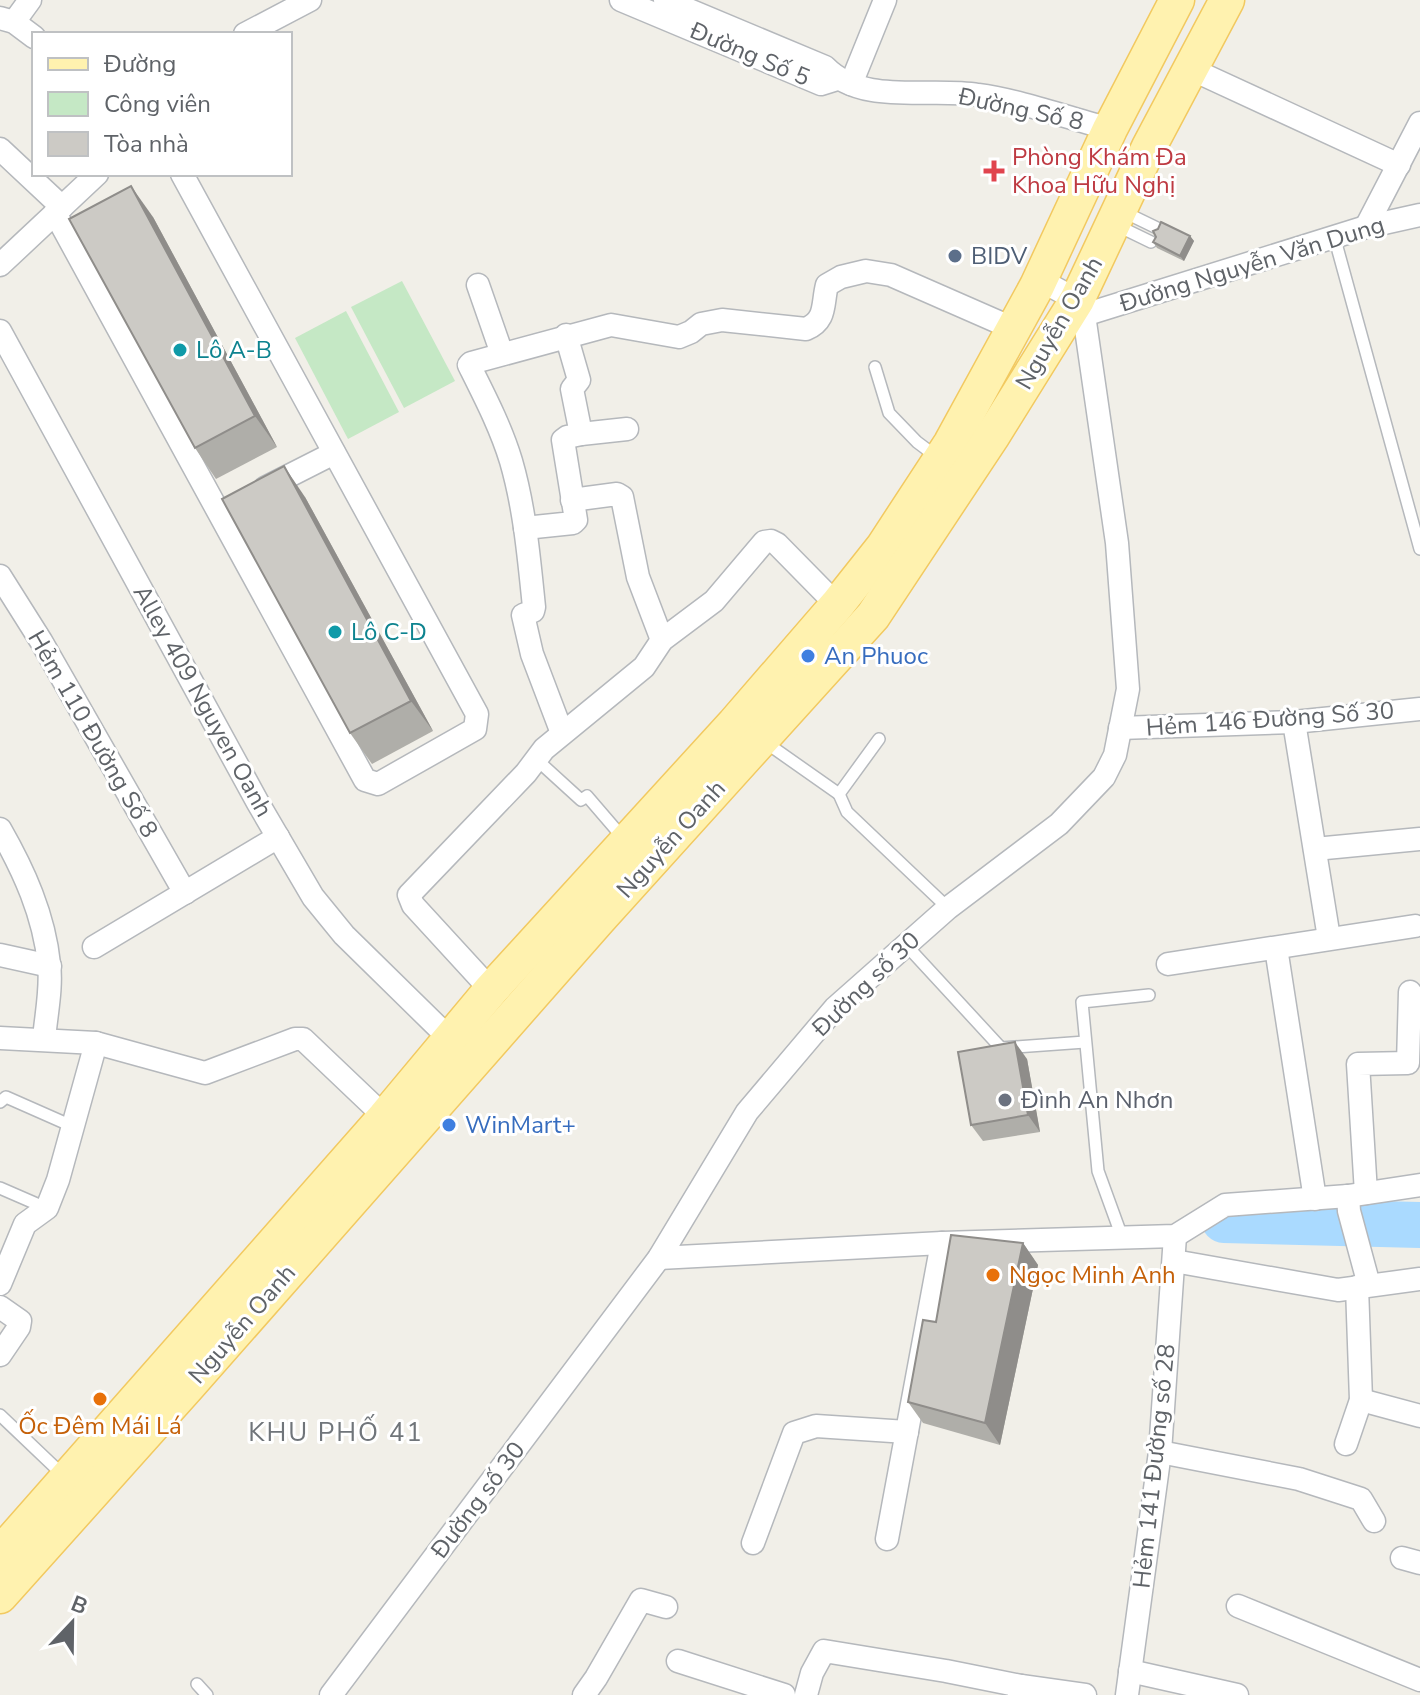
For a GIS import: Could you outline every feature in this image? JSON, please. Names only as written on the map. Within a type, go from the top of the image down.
[{"type":"main road","name":"Nguyễn Oanh","points":[[0,1554],[385,1117],[491,990],[837,605],[883,547],[940,459],[1040,280],[1110,129],[1177,0]]},
{"type":"main road","name":"Nguyễn Oanh","points":[[0,1596],[873,616],[1081,308],[1116,217],[1149,147],[1227,0]]},
{"type":"main road","points":[[1110,129],[1149,147]]},
{"type":"street","points":[[30,0],[7,20],[32,36]]},
{"type":"street","points":[[249,32],[310,0]]},
{"type":"street","name":"Đường Số 5","points":[[621,0],[821,84],[844,81]]},
{"type":"street","name":"Đường Số 5","points":[[665,0],[825,67],[844,81]]},
{"type":"street","points":[[844,81],[885,0]]},
{"type":"street","points":[[1191,69],[1399,165]]},
{"type":"street","name":"Đường Số 8","points":[[844,81],[861,89],[979,95],[1110,129]]},
{"type":"street","points":[[1366,227],[1420,123]]},
{"type":"street","points":[[0,149],[59,210],[218,514],[365,780],[378,784],[475,729],[477,714],[183,176]]},
{"type":"street","points":[[0,265],[95,176]]},
{"type":"street","name":"Đường Nguyễn Văn Dung","points":[[1081,308],[1366,227],[1420,215]]},
{"type":"street","points":[[562,733],[532,654],[523,615],[533,611],[534,607],[525,528],[511,462],[494,414],[469,365],[473,361],[611,325],[679,337],[701,324],[722,320],[806,329],[818,324],[824,313],[825,289],[830,281],[866,271],[891,275],[1012,328]]},
{"type":"street","points":[[1040,280],[1081,308]]},
{"type":"street","points":[[478,285],[502,354]]},
{"type":"street","name":"Đường số 30","points":[[336,1693],[659,1258],[747,1112],[835,1008],[948,908],[1059,824],[1104,777],[1115,755],[1128,689],[1117,543],[1081,308]]},
{"type":"street","name":"Alley 409 Nguyen Oanh","points":[[0,331],[313,897],[344,935],[449,1038]]},
{"type":"street","points":[[566,335],[579,380],[572,389],[581,434]]},
{"type":"street","points":[[525,528],[573,523],[576,520],[564,438],[627,429]]},
{"type":"street","points":[[218,514],[334,453]]},
{"type":"street","points":[[572,500],[617,494],[622,497],[638,577],[662,640]]},
{"type":"street","points":[[491,990],[413,905],[409,895],[562,733],[644,667],[662,640],[714,601],[764,542],[777,544],[837,605]]},
{"type":"street","name":"Hẻm 110 Đường Số 8","points":[[0,576],[41,641],[185,893]]},
{"type":"street","name":"Hẻm 146 Đường Số 30","points":[[1120,728],[1294,722],[1420,709]]},
{"type":"street","points":[[1294,722],[1329,938]]},
{"type":"street","points":[[0,829],[19,863],[39,913],[50,966],[44,1039]]},
{"type":"street","points":[[94,947],[278,837]]},
{"type":"street","points":[[1315,849],[1420,839]]},
{"type":"street","points":[[1168,964],[1415,926]]},
{"type":"street","points":[[1276,948],[1315,1199]]},
{"type":"street","points":[[0,955],[50,966]]},
{"type":"street","points":[[1346,1444],[1361,1400],[1363,1286],[1354,1200],[1358,1064],[1408,1063],[1410,992]]},
{"type":"street","points":[[0,1038],[96,1043],[205,1073],[295,1039],[303,1039],[385,1117]]},
{"type":"street","points":[[0,1284],[25,1224],[47,1208],[74,1127],[96,1043]]},
{"type":"street","points":[[659,1258],[942,1243],[1175,1236],[1225,1205],[1315,1199],[1354,1200],[1420,1185]]},
{"type":"street","name":"Hẻm 141 Đường số 28","points":[[1127,1695],[1160,1452],[1175,1236]]},
{"type":"street","points":[[887,1539],[942,1243]]},
{"type":"street","points":[[1174,1261],[1338,1290],[1420,1279]]},
{"type":"street","points":[[0,1307],[20,1321],[0,1355]]},
{"type":"street","points":[[1361,1400],[1420,1416]]},
{"type":"street","points":[[753,1543],[794,1433],[816,1426],[907,1432]]},
{"type":"street","points":[[1160,1452],[1299,1479],[1361,1499],[1374,1521]]},
{"type":"street","points":[[584,1695],[641,1600],[666,1607]]},
{"type":"street","points":[[1238,1606],[1420,1680]]},
{"type":"street","points":[[806,1695],[812,1673],[824,1651],[946,1671],[1020,1690],[1085,1695]]},
{"type":"street","points":[[678,1661],[784,1695]]},
{"type":"street","points":[[1130,1671],[1237,1695]]},
{"type":"lane","points":[[1116,217],[1157,228]]},
{"type":"lane","points":[[1116,217],[1151,242]]},
{"type":"lane","points":[[1334,236],[1420,549]]},
{"type":"lane","points":[[875,367],[889,413],[917,442],[940,459]]},
{"type":"lane","points":[[761,739],[839,794],[847,812],[948,908]]},
{"type":"lane","points":[[839,794],[879,739]]},
{"type":"lane","points":[[531,766],[581,800],[587,796],[627,842]]},
{"type":"lane","points":[[906,945],[1001,1048],[1085,1042]]},
{"type":"lane","points":[[1122,1238],[1098,1171],[1082,1002],[1149,995]]},
{"type":"lane","points":[[0,1102],[6,1097],[74,1127]]},
{"type":"lane","points":[[0,1188],[47,1208]]},
{"type":"lane","points":[[0,1415],[66,1479]]},
{"type":"lane","points":[[197,1684],[207,1695]]},
{"type":"green space","points":[[402,281],[455,381],[404,408],[351,307]]},
{"type":"green space","points":[[346,311],[399,412],[348,439],[295,338]]},
{"type":"building","name":"Lô A-B","points":[[131,186],[255,416],[195,448],[69,219]]},
{"type":"building","points":[[1161,222],[1190,236],[1180,256],[1153,242],[1156,237],[1153,231],[1158,229]]},
{"type":"building","name":"Lô C-D","points":[[284,466],[411,701],[350,733],[222,499]]},
{"type":"building","name":"Đình An Nhơn","points":[[1015,1042],[1028,1115],[971,1125],[958,1052]]},
{"type":"building","points":[[951,1235],[1023,1243],[985,1423],[908,1402],[923,1320],[936,1322]]},
{"type":"waterway","points":[[1224,1220],[1420,1225]]},
{"type":"place","name":"Phòng Khám Đa Khoa Hữu Nghị","points":[[994,171]]},
{"type":"place","name":"BIDV","points":[[955,256]]},
{"type":"place","name":"Lô A-B","points":[[180,350]]},
{"type":"place","name":"Lô C-D","points":[[335,632]]},
{"type":"place","name":"An Phuoc","points":[[808,656]]},
{"type":"place","name":"Đình An Nhơn","points":[[1005,1100]]},
{"type":"place","name":"WinMart+","points":[[449,1125]]},
{"type":"place","name":"Ngọc Minh Anh","points":[[993,1275]]},
{"type":"place","name":"Ốc Đêm Mái Lá","points":[[100,1399]]},
{"type":"district","name":"KHU PHỐ 41","points":[[336,1432]]}]
